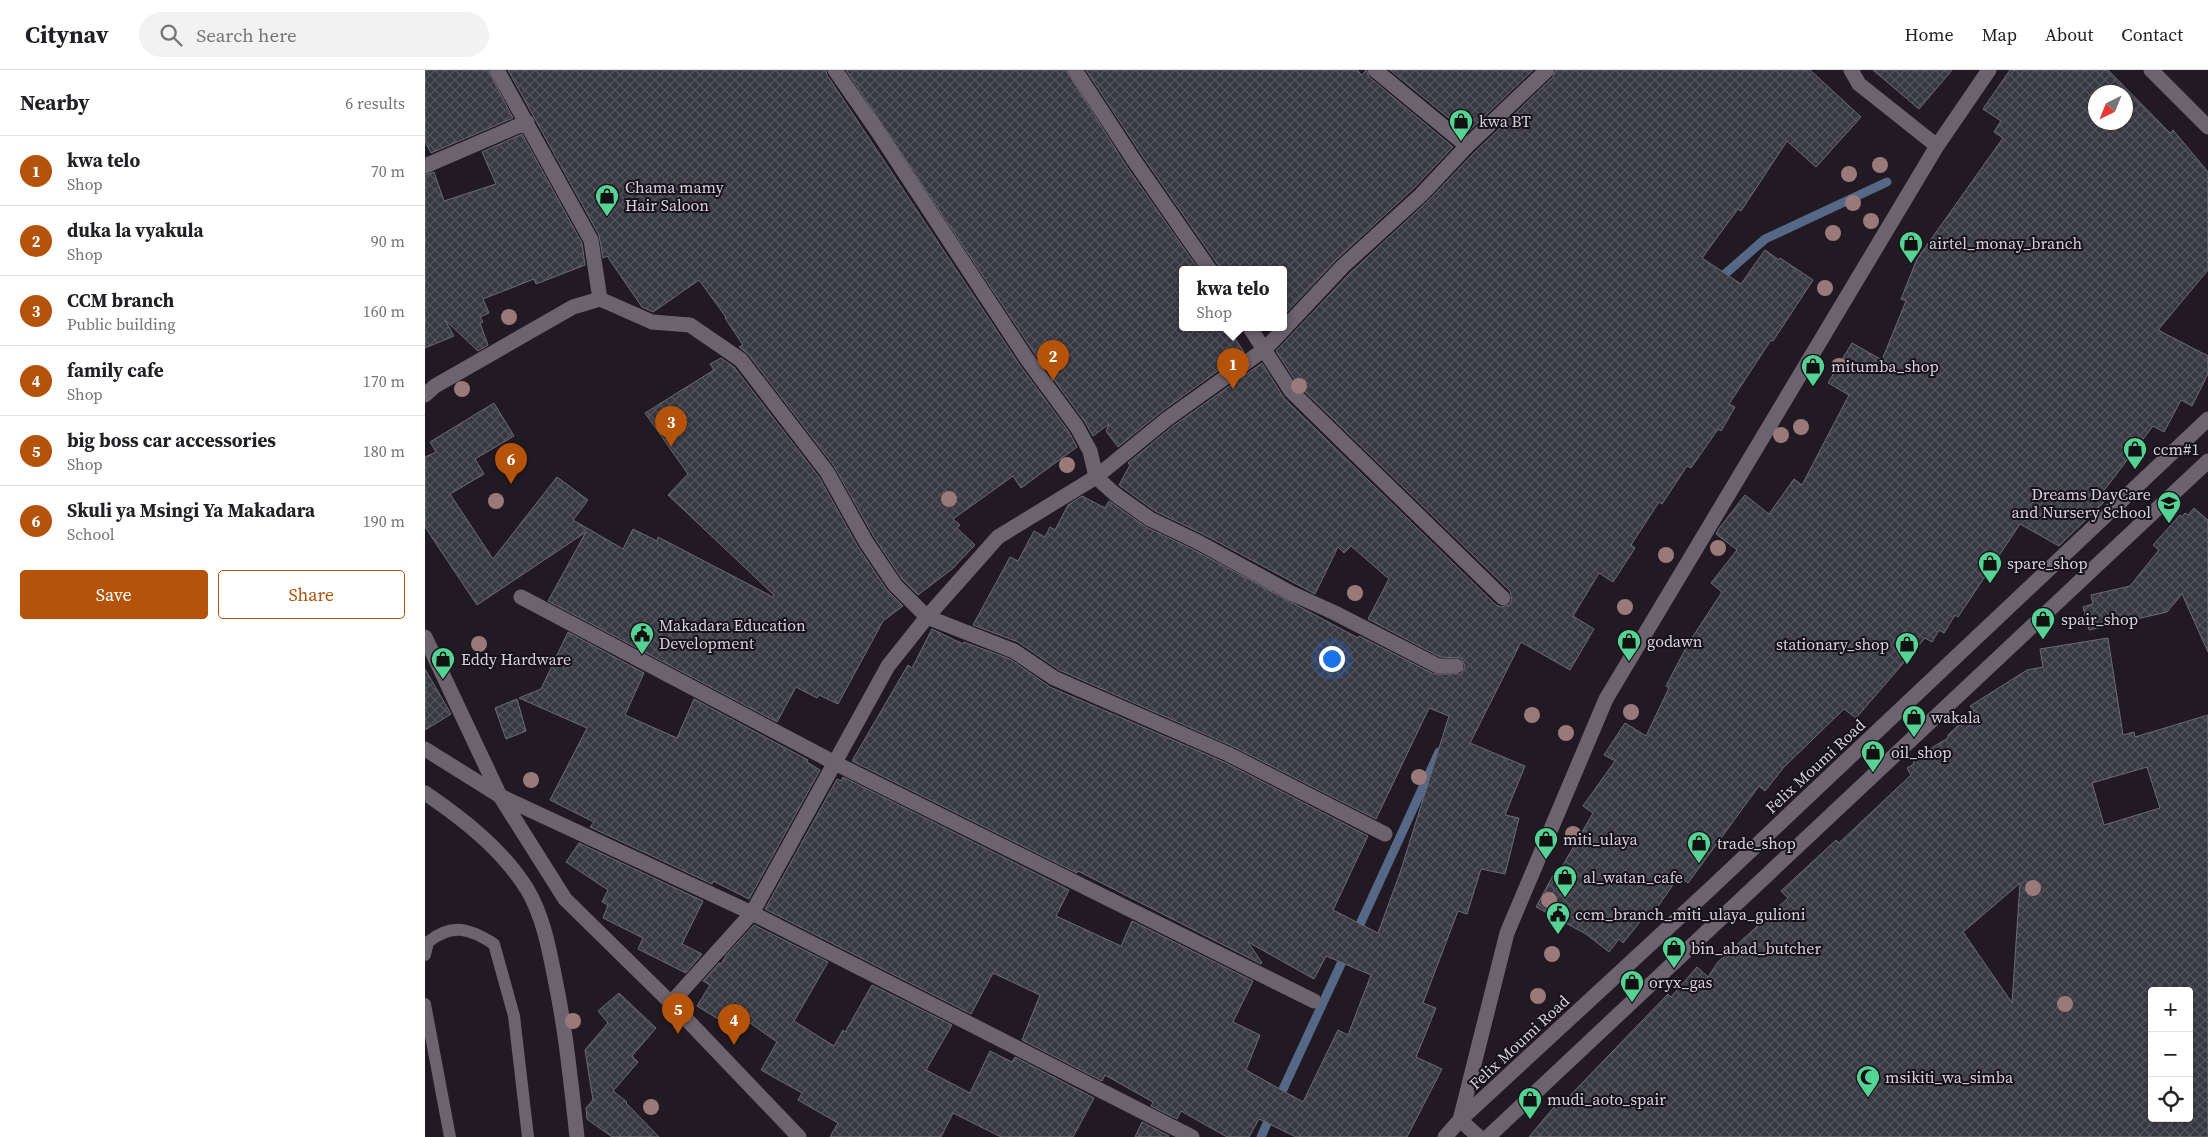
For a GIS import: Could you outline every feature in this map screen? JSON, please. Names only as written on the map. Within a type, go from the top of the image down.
[{"type":"street","points":[[497,70],[591,240],[600,299]]},
{"type":"street","points":[[835,70],[876,129],[1027,359],[1077,427],[1090,451],[1096,476],[1116,495],[1150,518],[1291,593],[1438,666],[1457,666]]},
{"type":"street","points":[[1075,70],[1133,159],[1207,266]]},
{"type":"street","points":[[1375,70],[1467,146]]},
{"type":"street","points":[[1287,326],[1343,266],[1421,195],[1467,146],[1547,70]]},
{"type":"street","points":[[1851,70],[1859,84],[1937,146]]},
{"type":"street","points":[[1479,1137],[1460,1120],[1507,933],[1606,699],[1937,146],[1989,70]]},
{"type":"street","points":[[2151,70],[2208,127]]},
{"type":"street","points":[[425,166],[527,122]]},
{"type":"street","points":[[425,395],[435,386],[573,308],[600,299],[652,322],[691,325],[741,360],[827,472],[866,542],[895,585],[927,617],[1013,651],[1054,678],[1228,754],[1385,834]]},
{"type":"street","points":[[1252,331],[1291,390],[1503,598]]},
{"type":"street","points":[[671,1003],[752,913],[888,666],[927,617],[998,537],[1096,476],[1167,419],[1265,349],[1282,331]]},
{"type":"street","name":"Felix Moumi Road","points":[[1445,1137],[1460,1120],[1518,1069],[2208,419]]},
{"type":"street","points":[[1488,1137],[2208,461]]},
{"type":"street","points":[[521,597],[835,763],[1314,1002]]},
{"type":"street","points":[[425,637],[500,796],[565,899],[671,1003],[799,1137]]},
{"type":"street","points":[[425,749],[500,796],[752,913],[1192,1137]]},
{"type":"street","points":[[425,793],[458,816],[506,860],[527,890],[547,935],[564,1024],[577,1137]]},
{"type":"lane","points":[[425,955],[428,942],[440,932],[457,929],[477,933],[494,944],[514,1016],[528,1137]]},
{"type":"lane","points":[[425,1004],[449,1137]]},
{"type":"building","points":[[425,70],[488,70],[513,118],[431,153],[425,142]]},
{"type":"building","points":[[508,70],[826,70],[827,75],[1019,364],[1069,432],[1077,447],[1021,488],[1013,476],[953,519],[960,525],[957,528],[975,545],[952,569],[918,595],[902,579],[874,537],[834,466],[748,354],[739,347],[743,345],[726,317],[699,280],[653,312],[642,307],[607,256],[603,258],[599,235]]},
{"type":"building","points":[[846,70],[1066,70],[1125,164],[1196,266],[1179,266],[1179,331],[1230,331],[1244,352],[1161,412],[1118,447],[1106,431],[1109,424],[1093,436],[1085,422],[1035,354]]},
{"type":"building","points":[[1086,70],[1357,70],[1362,75],[1366,70],[1369,77],[1453,147],[1414,188],[1336,260],[1287,312],[1287,266],[1218,266]]},
{"type":"building","points":[[1390,70],[1533,70],[1467,133]]},
{"type":"building","points":[[1556,70],[1810,70],[1861,117],[1816,167],[1787,141],[1741,211],[1738,209],[1702,258],[1741,284],[1765,250],[1813,280],[1729,404],[1735,407],[1721,431],[1718,429],[1691,468],[1687,466],[1662,504],[1659,502],[1631,545],[1635,548],[1613,582],[1599,573],[1573,616],[1594,629],[1570,670],[1521,642],[1470,743],[1525,766],[1505,815],[1519,818],[1505,874],[1481,869],[1467,914],[1458,911],[1423,1003],[1436,1008],[1416,1057],[1442,1069],[1407,1137],[1296,1137],[1259,1119],[1249,1137],[1227,1137],[1181,1111],[1177,1119],[1151,1106],[1153,1102],[1105,1075],[1102,1081],[1022,1040],[1040,995],[993,973],[971,1014],[765,909],[837,779],[841,781],[843,777],[1069,890],[1056,916],[1121,946],[1132,921],[1253,981],[1233,1022],[1260,1035],[1246,1070],[1303,1102],[1338,1030],[1348,1035],[1371,975],[1326,956],[1314,979],[1248,942],[1261,964],[1078,871],[1077,873],[852,761],[908,665],[912,668],[932,629],[963,644],[964,642],[1010,659],[1050,687],[1224,762],[1368,836],[1333,910],[1378,933],[1400,873],[1449,716],[1429,708],[1376,819],[1232,746],[1059,670],[1018,642],[973,625],[1010,557],[1018,561],[1034,531],[1045,537],[1050,527],[1055,530],[1068,505],[1082,496],[1105,508],[1109,501],[1146,527],[1194,550],[1358,638],[1359,636],[1434,674],[1461,674],[1465,666],[1461,658],[1440,657],[1368,619],[1389,579],[1351,546],[1344,553],[1338,547],[1315,594],[1203,534],[1155,511],[1119,485],[1130,465],[1128,463],[1173,426],[1262,363],[1284,398],[1496,605],[1501,607],[1509,605],[1512,600],[1510,591],[1298,385],[1276,351],[1350,273],[1428,201],[1474,153],[1553,77]]},
{"type":"building","points":[[1873,70],[1952,70],[1919,109]]},
{"type":"building","points":[[2010,70],[2108,70],[2123,85],[2088,85],[2088,130],[2133,130],[2133,95],[2170,133],[2173,130],[2208,172],[2208,270],[2158,330],[2208,356],[2208,374],[2192,406],[2181,400],[2164,432],[2153,426],[2099,497],[2104,502],[2059,546],[2020,524],[1958,617],[1955,615],[1944,633],[1939,630],[1932,642],[1925,638],[1856,718],[1844,709],[1784,767],[1765,791],[1759,786],[1688,883],[1679,876],[1648,921],[1643,918],[1623,943],[1619,939],[1609,952],[1586,934],[1536,907],[1556,870],[1559,872],[1593,813],[1583,806],[1615,761],[1604,755],[1625,723],[1646,736],[1669,688],[1666,686],[1688,644],[1722,592],[1711,583],[1737,550],[1716,534],[1720,527],[1745,495],[1769,514],[1794,479],[1802,485],[1849,395],[1828,383],[1852,343],[1882,360],[1906,301],[1901,299],[1917,259],[2003,138],[1994,132],[2001,121],[1983,109]]},
{"type":"building","points":[[522,134],[582,243],[585,265],[536,284],[534,279],[483,299],[489,313],[480,317],[483,322],[480,323],[488,345],[478,351],[445,320],[454,336],[425,348],[425,175],[434,172],[444,201],[496,184],[482,152]]},
{"type":"building","points":[[721,358],[734,367],[819,477],[858,547],[887,590],[903,606],[883,621],[838,704],[819,695],[817,698],[796,687],[777,722],[548,601],[586,532],[477,605],[425,527],[425,457],[436,452],[430,442],[494,403],[514,436],[475,459],[484,474],[450,494],[493,559],[557,477],[588,500],[573,520],[623,549],[633,529],[657,541],[658,537],[773,597],[774,595],[668,495],[688,474],[645,413],[714,370],[710,364]]},
{"type":"building","points":[[2194,508],[2208,520],[2208,652],[2182,594],[2167,612],[2089,630],[2083,607],[2093,604],[2091,595],[2130,586],[2159,550],[2153,545],[2180,515],[2182,517],[2185,513],[2188,515]]},
{"type":"building","points":[[568,632],[644,673],[625,715],[677,738],[694,699],[808,760],[807,762],[820,770],[749,899],[713,881],[712,884],[590,827],[594,822],[550,800],[587,728],[519,698],[541,689]]},
{"type":"building","points":[[2108,638],[2123,735],[2134,732],[2135,737],[2208,715],[2208,1137],[1529,1137],[1554,1107],[1556,1110],[1668,994],[1671,997],[1697,967],[1708,977],[1718,962],[1788,898],[1781,891],[1836,840],[1839,843],[1911,775],[1907,768],[1914,764],[1913,759],[1948,738],[1948,735],[1974,711],[1970,706],[2027,670],[2043,667],[2040,649]],"holes":[[[2147,767],[2160,808],[2104,825],[2092,783]],[[2020,883],[2012,1003],[1963,932]]]},
{"type":"building","points":[[425,669],[451,714],[425,730]]},
{"type":"building","points":[[517,699],[526,731],[506,739],[495,708]]},
{"type":"building","points":[[579,843],[703,901],[682,944],[702,954],[686,973],[638,949],[643,938],[603,918],[608,905],[602,902],[608,890],[566,862]]},
{"type":"building","points":[[754,925],[828,962],[794,1021],[834,1046],[843,1030],[845,1032],[872,985],[952,1025],[926,1070],[970,1093],[990,1051],[1012,1062],[1015,1057],[1094,1098],[1073,1137],[1001,1137],[953,1113],[941,1137],[830,1137],[838,1123],[798,1100],[802,1093],[761,1070],[777,1042],[740,1016],[733,1028],[697,1006],[710,985],[703,981],[719,963],[721,964],[727,954]]},
{"type":"building","points":[[619,993],[656,1028],[632,1056],[638,1062],[613,1091],[627,1102],[659,1137],[612,1137],[587,1119],[586,1108],[593,1100],[585,1050],[608,1023],[598,1011]]},
{"type":"building","points":[[1142,1122],[1169,1136],[1135,1137]]},
{"type":"waterway","points":[[1717,281],[1765,239],[1887,182]]},
{"type":"waterway","points":[[1356,933],[1439,752]]},
{"type":"waterway","points":[[1278,1100],[1346,953]]},
{"type":"waterway","points":[[1261,1137],[1272,1112]]},
{"type":"place","name":"kwa BT","points":[[1461,142]]},
{"type":"place","name":"Chama mamy Hair Saloon","points":[[607,217]]},
{"type":"place","name":"airtel_monay_branch","points":[[1911,264]]},
{"type":"place","name":"duka la vyakula","points":[[1053,381]]},
{"type":"place","name":"mitumba_shop","points":[[1813,387]]},
{"type":"place","name":"kwa telo","points":[[1233,389]]},
{"type":"place","name":"CCM branch","points":[[671,447]]},
{"type":"place","name":"ccm#1","points":[[2135,470]]},
{"type":"place","name":"Skuli ya Msingi Ya Makadara","points":[[511,484]]},
{"type":"place","name":"Dreams DayCare and Nursery School","points":[[2169,524]]},
{"type":"place","name":"spare_shop","points":[[1990,584]]},
{"type":"place","name":"spair_shop","points":[[2043,640]]},
{"type":"place","name":"Makadara Education Development","points":[[642,655]]},
{"type":"place","name":"godawn","points":[[1629,662]]},
{"type":"place","name":"stationary_shop","points":[[1907,665]]},
{"type":"place","name":"Eddy Hardware","points":[[443,680]]},
{"type":"place","name":"wakala","points":[[1914,738]]},
{"type":"place","name":"oil_shop","points":[[1873,773]]},
{"type":"place","name":"miti_ulaya","points":[[1546,860]]},
{"type":"place","name":"trade_shop","points":[[1699,864]]},
{"type":"place","name":"al_watan_cafe","points":[[1565,898]]},
{"type":"place","name":"ccm_branch_miti_ulaya_gulioni","points":[[1558,935]]},
{"type":"place","name":"bin_abad_butcher","points":[[1674,969]]},
{"type":"place","name":"oryx_gas","points":[[1632,1003]]},
{"type":"place","name":"big boss car accessories","points":[[678,1034]]},
{"type":"place","name":"family cafe","points":[[734,1045]]},
{"type":"place","name":"msikiti_wa_simba","points":[[1868,1098]]},
{"type":"place","name":"mudi_aoto_spair","points":[[1530,1120]]}]
